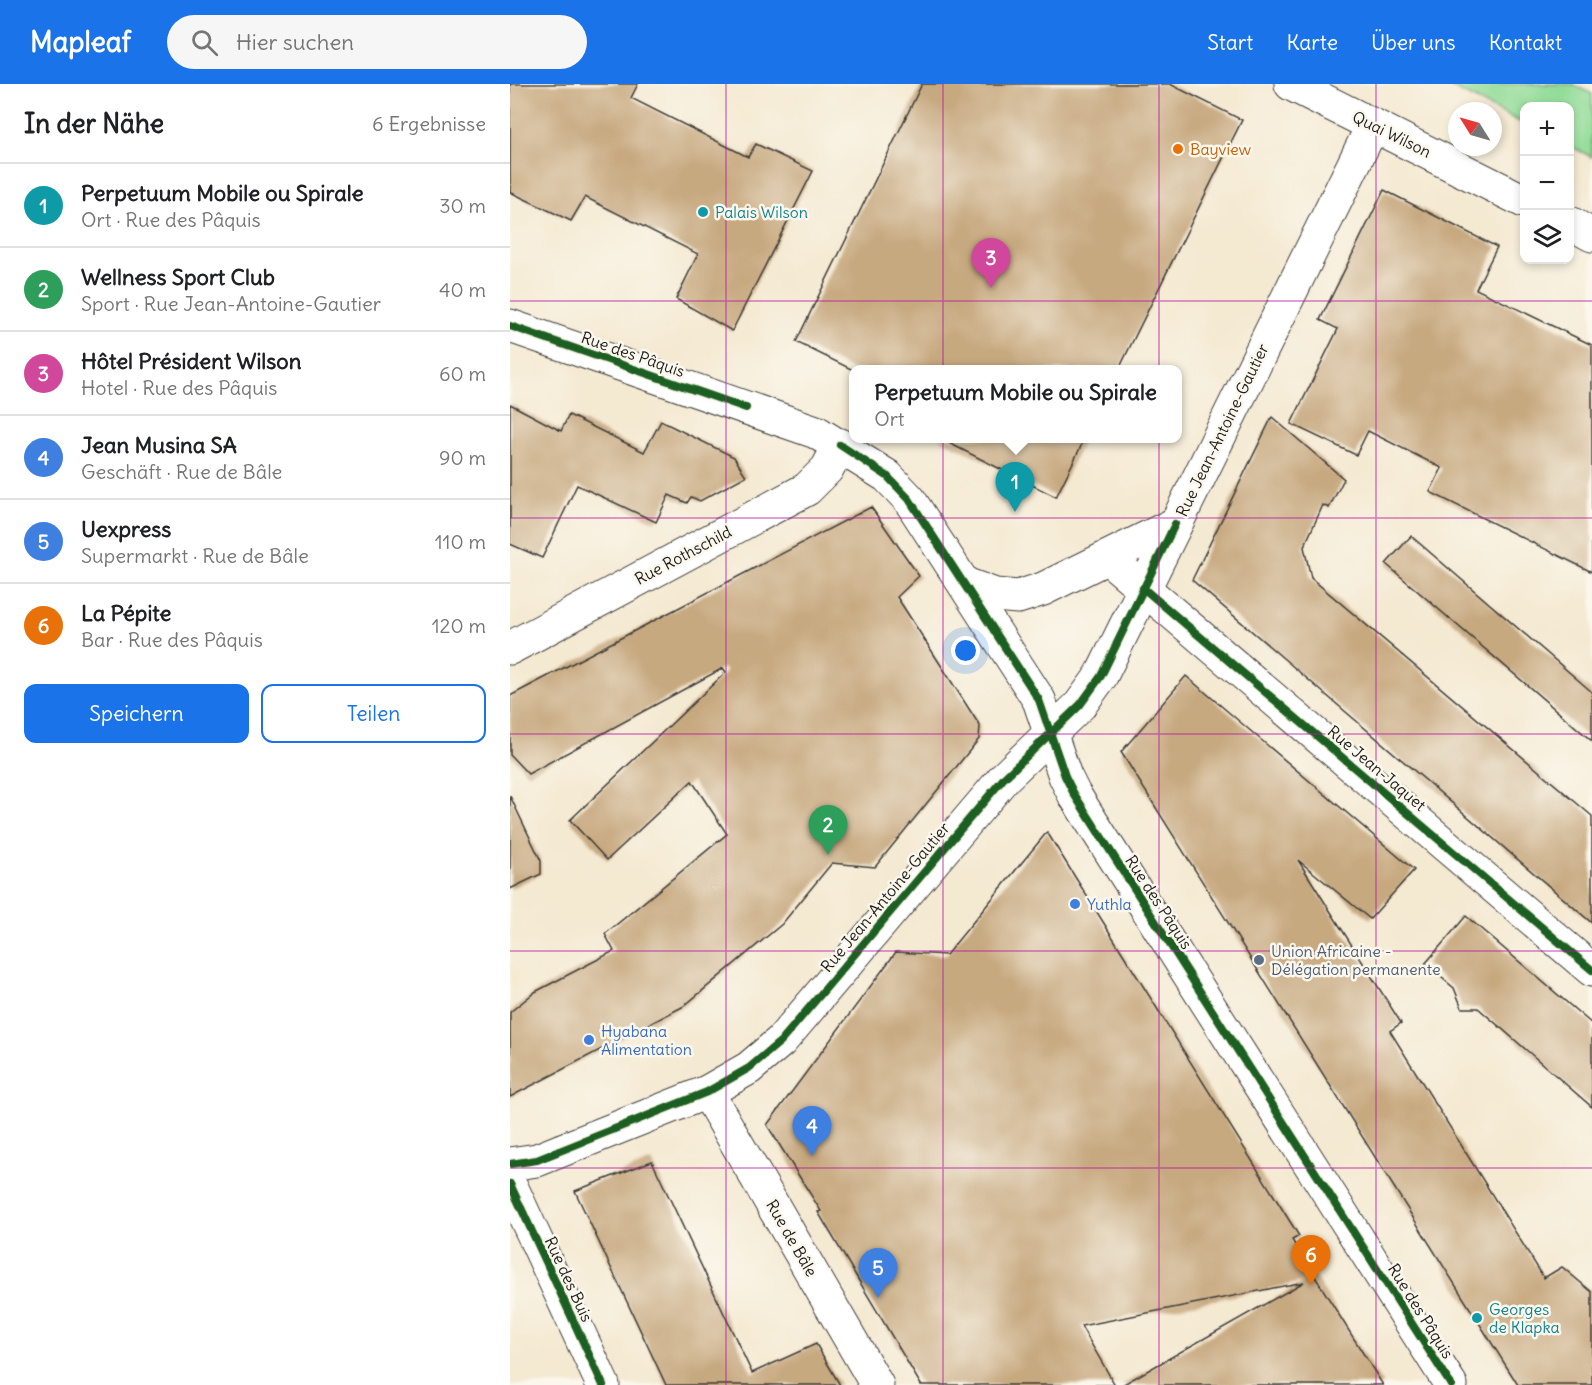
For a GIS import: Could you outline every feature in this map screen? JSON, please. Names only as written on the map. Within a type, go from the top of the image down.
[{"type":"street","name":"Quai Wilson","points":[[1291,84],[1520,199]]},
{"type":"street","name":"Rue Jean-Antoine-Gautier","points":[[510,1164],[537,1160],[707,1092],[748,1068],[781,1041],[1004,778],[1080,705],[1101,676],[1373,125]]},
{"type":"street","points":[[1574,226],[1592,235]]},
{"type":"street","name":"Rue des Pâquis","points":[[510,326],[816,432],[888,476],[909,499],[1039,700],[1074,794],[1451,1385]]},
{"type":"street","name":"Rue Rothschild","points":[[510,648],[807,489],[827,469],[840,445]]},
{"type":"street","points":[[965,585],[995,595],[1018,597],[1108,558],[1175,524]]},
{"type":"street","name":"Rue Jean-Jaquet","points":[[1108,558],[1592,970]]},
{"type":"street","name":"Rue de Bâle","points":[[707,1092],[877,1385]]},
{"type":"street","name":"Rue des Buis","points":[[510,1184],[603,1385]]},
{"type":"green space","points":[[1445,84],[1572,84],[1592,94],[1592,157],[1574,148],[1574,102],[1520,102],[1520,122],[1502,113],[1502,102],[1481,102]]},
{"type":"building","name":"Palais Wilson","points":[[510,84],[638,84],[631,98],[748,157],[756,144],[813,171],[732,331],[676,299],[698,254],[585,197],[571,221],[510,192]]},
{"type":"building","points":[[922,84],[1170,84],[1242,120],[1121,365],[849,365],[849,368],[796,342]]},
{"type":"building","points":[[1384,190],[1497,247],[1476,289],[1592,345],[1592,572],[1430,492],[1442,468],[1368,431],[1356,455],[1291,424],[1338,329],[1320,320]]},
{"type":"building","points":[[510,404],[561,431],[569,415],[644,452],[661,421],[734,457],[746,476],[700,501],[691,497],[687,503],[669,495],[656,522],[577,485],[542,558],[510,544]]},
{"type":"building","points":[[1272,417],[1344,479],[1329,508],[1323,505],[1304,547],[1311,578],[1592,816],[1592,923],[1192,580]]},
{"type":"building","points":[[949,443],[1083,443],[1056,497]]},
{"type":"building","points":[[871,507],[919,576],[897,597],[980,726],[979,739],[875,867],[832,863],[782,924],[684,1006],[510,1097],[510,1012],[535,992],[614,951],[605,934],[727,834],[692,781],[607,860],[570,820],[726,672],[723,668],[528,774],[510,755],[510,696]]},
{"type":"building","points":[[1411,536],[1592,692],[1592,741],[1386,564]]},
{"type":"building","points":[[1186,676],[1414,870],[1370,919],[1298,860],[1401,1023],[1390,1031],[1544,1278],[1562,1267],[1592,1292],[1592,1385],[1518,1385],[1121,752]]},
{"type":"building","points":[[510,796],[541,861],[541,874],[510,889]]},
{"type":"building","points":[[1047,832],[1299,1236],[1292,1240],[1383,1385],[1122,1385],[1304,1282],[1081,1326],[1115,1385],[921,1385],[818,1212],[821,1211],[767,1125],[896,952],[946,955]]},
{"type":"building","points":[[1466,916],[1592,1024],[1592,1107],[1478,1008],[1462,1008],[1454,988],[1425,964]]},
{"type":"building","points":[[652,1161],[752,1373],[816,1344],[840,1385],[666,1385],[575,1191]]},
{"type":"cycle path","points":[[510,326],[746,408]]},
{"type":"cycle path","points":[[840,445],[887,476],[909,499],[1039,700],[1065,776],[1074,794],[1451,1385]]},
{"type":"cycle path","points":[[510,1164],[537,1160],[707,1092],[749,1068],[781,1041],[1004,778],[1080,705],[1101,676],[1175,524]]},
{"type":"cycle path","points":[[1143,588],[1592,970]]},
{"type":"cycle path","points":[[510,1184],[603,1385]]},
{"type":"place","name":"Bayview","points":[[1178,149]]},
{"type":"place","name":"Palais Wilson","points":[[703,212]]},
{"type":"place","name":"Hôtel Président Wilson","points":[[991,288]]},
{"type":"place","name":"Perpetuum Mobile ou Spirale","points":[[1015,512]]},
{"type":"place","name":"Wellness Sport Club","points":[[828,855]]},
{"type":"place","name":"Yuthla","points":[[1075,904]]},
{"type":"place","name":"Union Africaine - Délégation permanente","points":[[1259,960]]},
{"type":"place","name":"Hyabana Alimentation","points":[[589,1040]]},
{"type":"place","name":"Jean Musina SA","points":[[812,1156]]},
{"type":"place","name":"La Pépite","points":[[1311,1285]]},
{"type":"place","name":"Uexpress","points":[[878,1298]]},
{"type":"place","name":"Georges de Klapka","points":[[1477,1318]]}]
